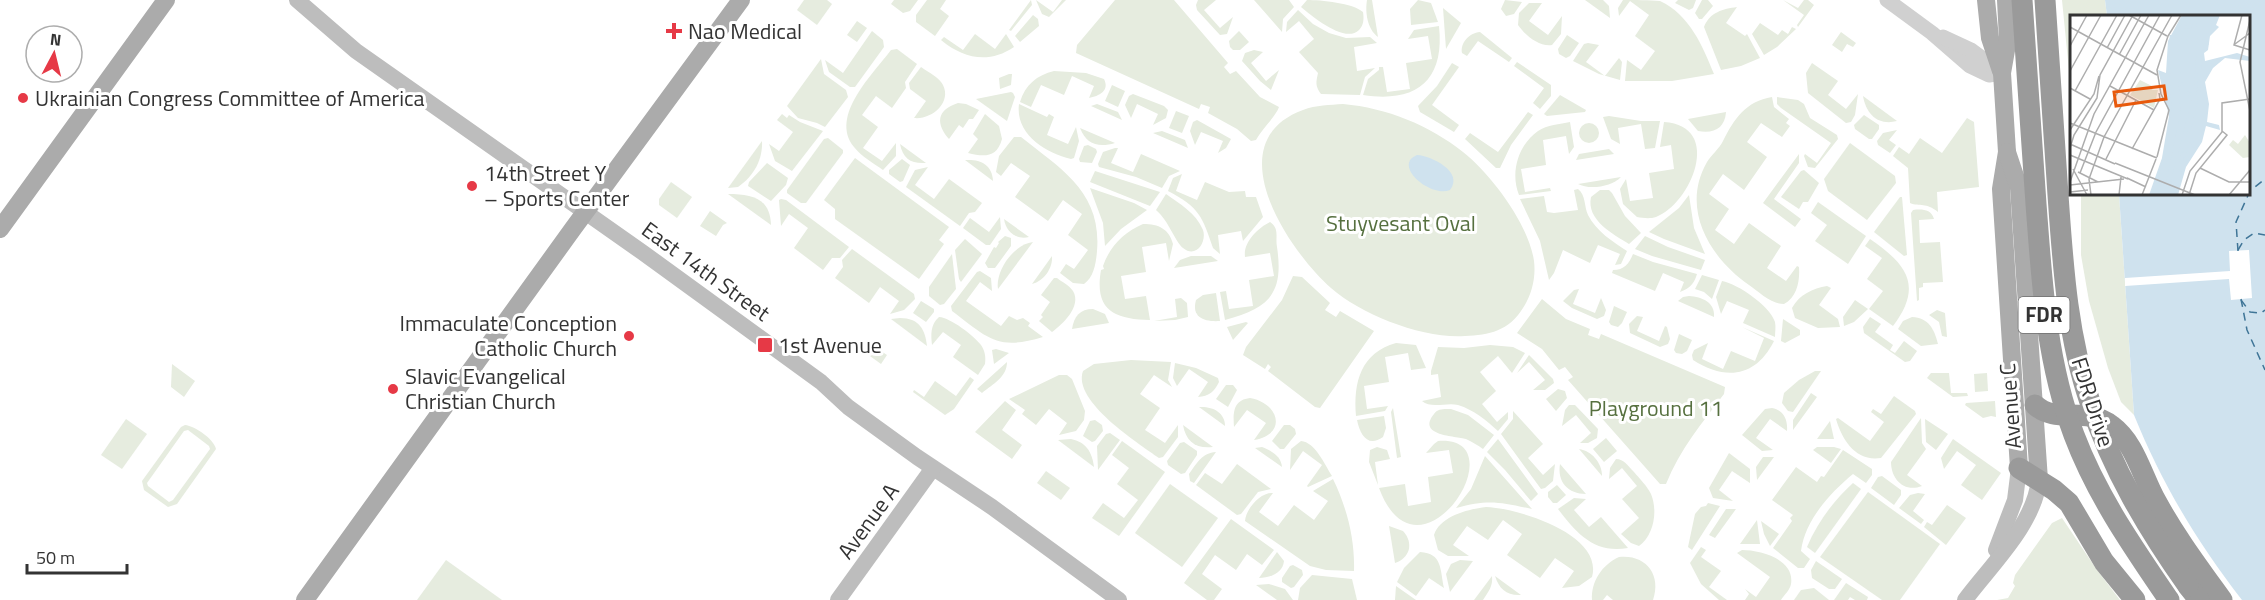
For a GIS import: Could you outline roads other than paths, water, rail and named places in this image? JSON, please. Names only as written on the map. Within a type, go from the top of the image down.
[{"type":"highway","name":"FDR Drive","points":[[2022,0],[2044,313],[2060,388],[2074,436],[2096,485],[2125,536],[2169,600]]},
{"type":"highway","name":"FDR Drive","points":[[2045,0],[2064,278],[2076,351],[2090,403],[2116,468],[2145,522],[2193,593]]},
{"type":"highway","points":[[2035,405],[2053,414],[2091,416],[2118,430],[2180,541],[2222,600]]},
{"type":"highway","points":[[2019,468],[2069,503],[2104,562],[2135,600]]},
{"type":"main road","points":[[0,229],[166,0]]},
{"type":"main road","name":"East 14th Street","points":[[297,0],[356,51],[811,375],[848,407],[992,507],[1119,600]]},
{"type":"main road","points":[[305,600],[741,0]]},
{"type":"main road","name":"Avenue C","points":[[1986,0],[1990,38],[2002,73]]},
{"type":"main road","name":"Avenue C","points":[[1986,572],[2015,500],[2019,468],[2001,189],[2007,153],[2002,73],[2008,39],[2006,0]]},
{"type":"main road","name":"Avenue C","points":[[1965,600],[2004,551],[2020,526],[2036,496],[2038,480],[2035,405],[2019,188],[2007,153]]},
{"type":"main road","name":"Avenue A","points":[[838,600],[933,468]]},
{"type":"street","points":[[1887,0],[1932,33],[1971,50],[2002,73]]},
{"type":"water","points":[[2105,0],[2265,0],[2265,600],[2242,600],[2210,556],[2156,465],[2134,415],[2119,195],[2250,195],[2250,15],[2107,15]]},
{"type":"water","points":[[1417,155],[1430,158],[1450,171],[1453,183],[1450,190],[1433,189],[1424,185],[1411,173],[1410,160]]},
{"type":"place","name":"Nao Medical","points":[[674,31]]},
{"type":"place","name":"Ukrainian Congress Committee of America","points":[[23,98]]},
{"type":"place","name":"14th Street Y – Sports Center","points":[[472,186]]},
{"type":"place","name":"Immaculate Conception Catholic Church","points":[[629,336]]},
{"type":"place","name":"1st Avenue","points":[[765,345]]},
{"type":"place","name":"Slavic Evangelical Christian Church","points":[[393,389]]},
{"type":"park label","name":"Stuyvesant Oval","points":[[1401,223]]},
{"type":"park label","name":"Playground 11","points":[[1656,408]]}]
